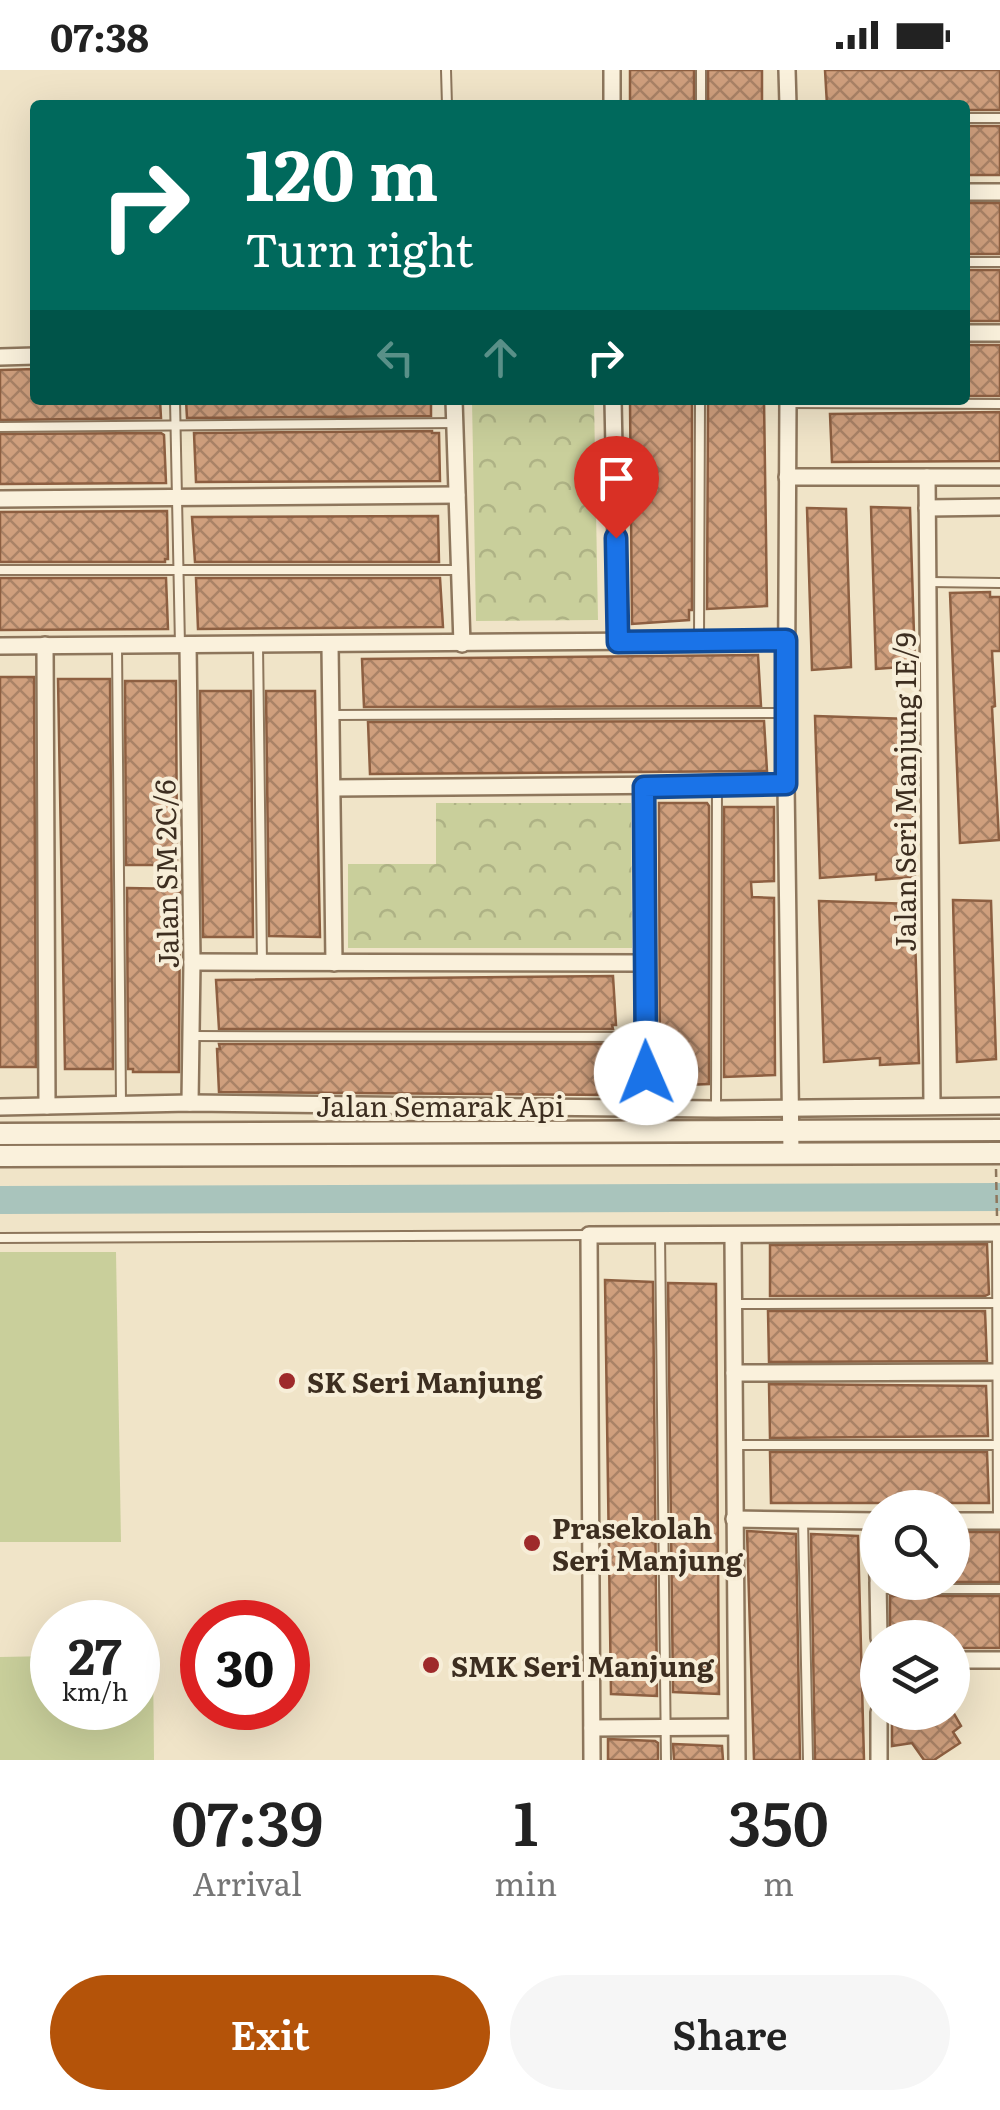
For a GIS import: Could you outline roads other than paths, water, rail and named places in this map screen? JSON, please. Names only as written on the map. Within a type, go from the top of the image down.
[{"type":"street","points":[[612,70],[612,100]]},
{"type":"street","points":[[787,70],[788,100]]},
{"type":"street","points":[[970,192],[1000,192]]},
{"type":"street","points":[[970,334],[1000,333]]},
{"type":"street","points":[[0,356],[30,356]]},
{"type":"street","points":[[454,405],[462,644]]},
{"type":"street","points":[[612,405],[618,642]]},
{"type":"street","points":[[788,405],[786,784],[792,1153]]},
{"type":"street","points":[[787,477],[1000,477]]},
{"type":"street","name":"Jalan Seri Manjung 1E/9","points":[[927,477],[932,1106]]},
{"type":"street","points":[[0,499],[457,494]]},
{"type":"street","points":[[927,508],[1000,507]]},
{"type":"street","points":[[0,646],[786,640]]},
{"type":"street","points":[[45,645],[47,1106]]},
{"type":"street","name":"Jalan SM 2C/6","points":[[184,645],[192,962],[190,1103]]},
{"type":"street","points":[[330,645],[334,963]]},
{"type":"street","points":[[333,788],[786,784]]},
{"type":"street","points":[[644,787],[647,1109]]},
{"type":"street","points":[[192,962],[646,964]]},
{"type":"street","points":[[0,1107],[190,1103],[647,1109],[1000,1106]]},
{"type":"street","name":"Jalan Semarak Api","points":[[0,1134],[1000,1130]]},
{"type":"street","name":"Jalan Semarak Api","points":[[0,1156],[1000,1154]]},
{"type":"street","points":[[592,1760],[590,1235],[998,1233]]},
{"type":"street","points":[[732,1236],[737,1760]]},
{"type":"street","points":[[734,1373],[998,1372]]},
{"type":"street","points":[[734,1519],[860,1521]]},
{"type":"street","points":[[970,1521],[999,1521]]},
{"type":"street","points":[[970,1660],[1000,1660]]},
{"type":"street","points":[[592,1728],[736,1727]]},
{"type":"street","points":[[879,1730],[880,1760]]},
{"type":"lane","points":[[446,70],[448,100]]},
{"type":"lane","points":[[701,70],[701,100]]},
{"type":"lane","points":[[970,118],[1000,118]]},
{"type":"lane","points":[[970,262],[1000,262]]},
{"type":"lane","points":[[970,404],[1000,404]]},
{"type":"lane","points":[[175,405],[178,570],[184,645]]},
{"type":"lane","points":[[699,641],[700,405]]},
{"type":"lane","points":[[0,427],[456,423]]},
{"type":"lane","points":[[0,570],[460,570]]},
{"type":"lane","points":[[928,582],[1000,583]]},
{"type":"lane","points":[[116,645],[120,1104]]},
{"type":"lane","points":[[258,645],[262,963]]},
{"type":"lane","points":[[331,715],[786,712]]},
{"type":"lane","points":[[716,1109],[717,786]]},
{"type":"lane","points":[[191,1036],[646,1037]]},
{"type":"lane","points":[[998,1233],[999,1521]]},
{"type":"lane","points":[[0,1238],[590,1235]]},
{"type":"lane","points":[[660,1235],[666,1760]]},
{"type":"lane","points":[[733,1304],[998,1303]]},
{"type":"lane","points":[[734,1445],[999,1445]]},
{"type":"lane","points":[[803,1520],[808,1760]]},
{"type":"lane","points":[[970,1588],[1000,1589]]},
{"type":"waterway","points":[[0,1200],[1000,1197]]},
{"type":"place","name":"SK Seri Manjung","points":[[287,1381]]},
{"type":"place","name":"Prasekolah Seri Manjung","points":[[532,1543]]},
{"type":"place","name":"SMK Seri Manjung","points":[[431,1665]]}]
